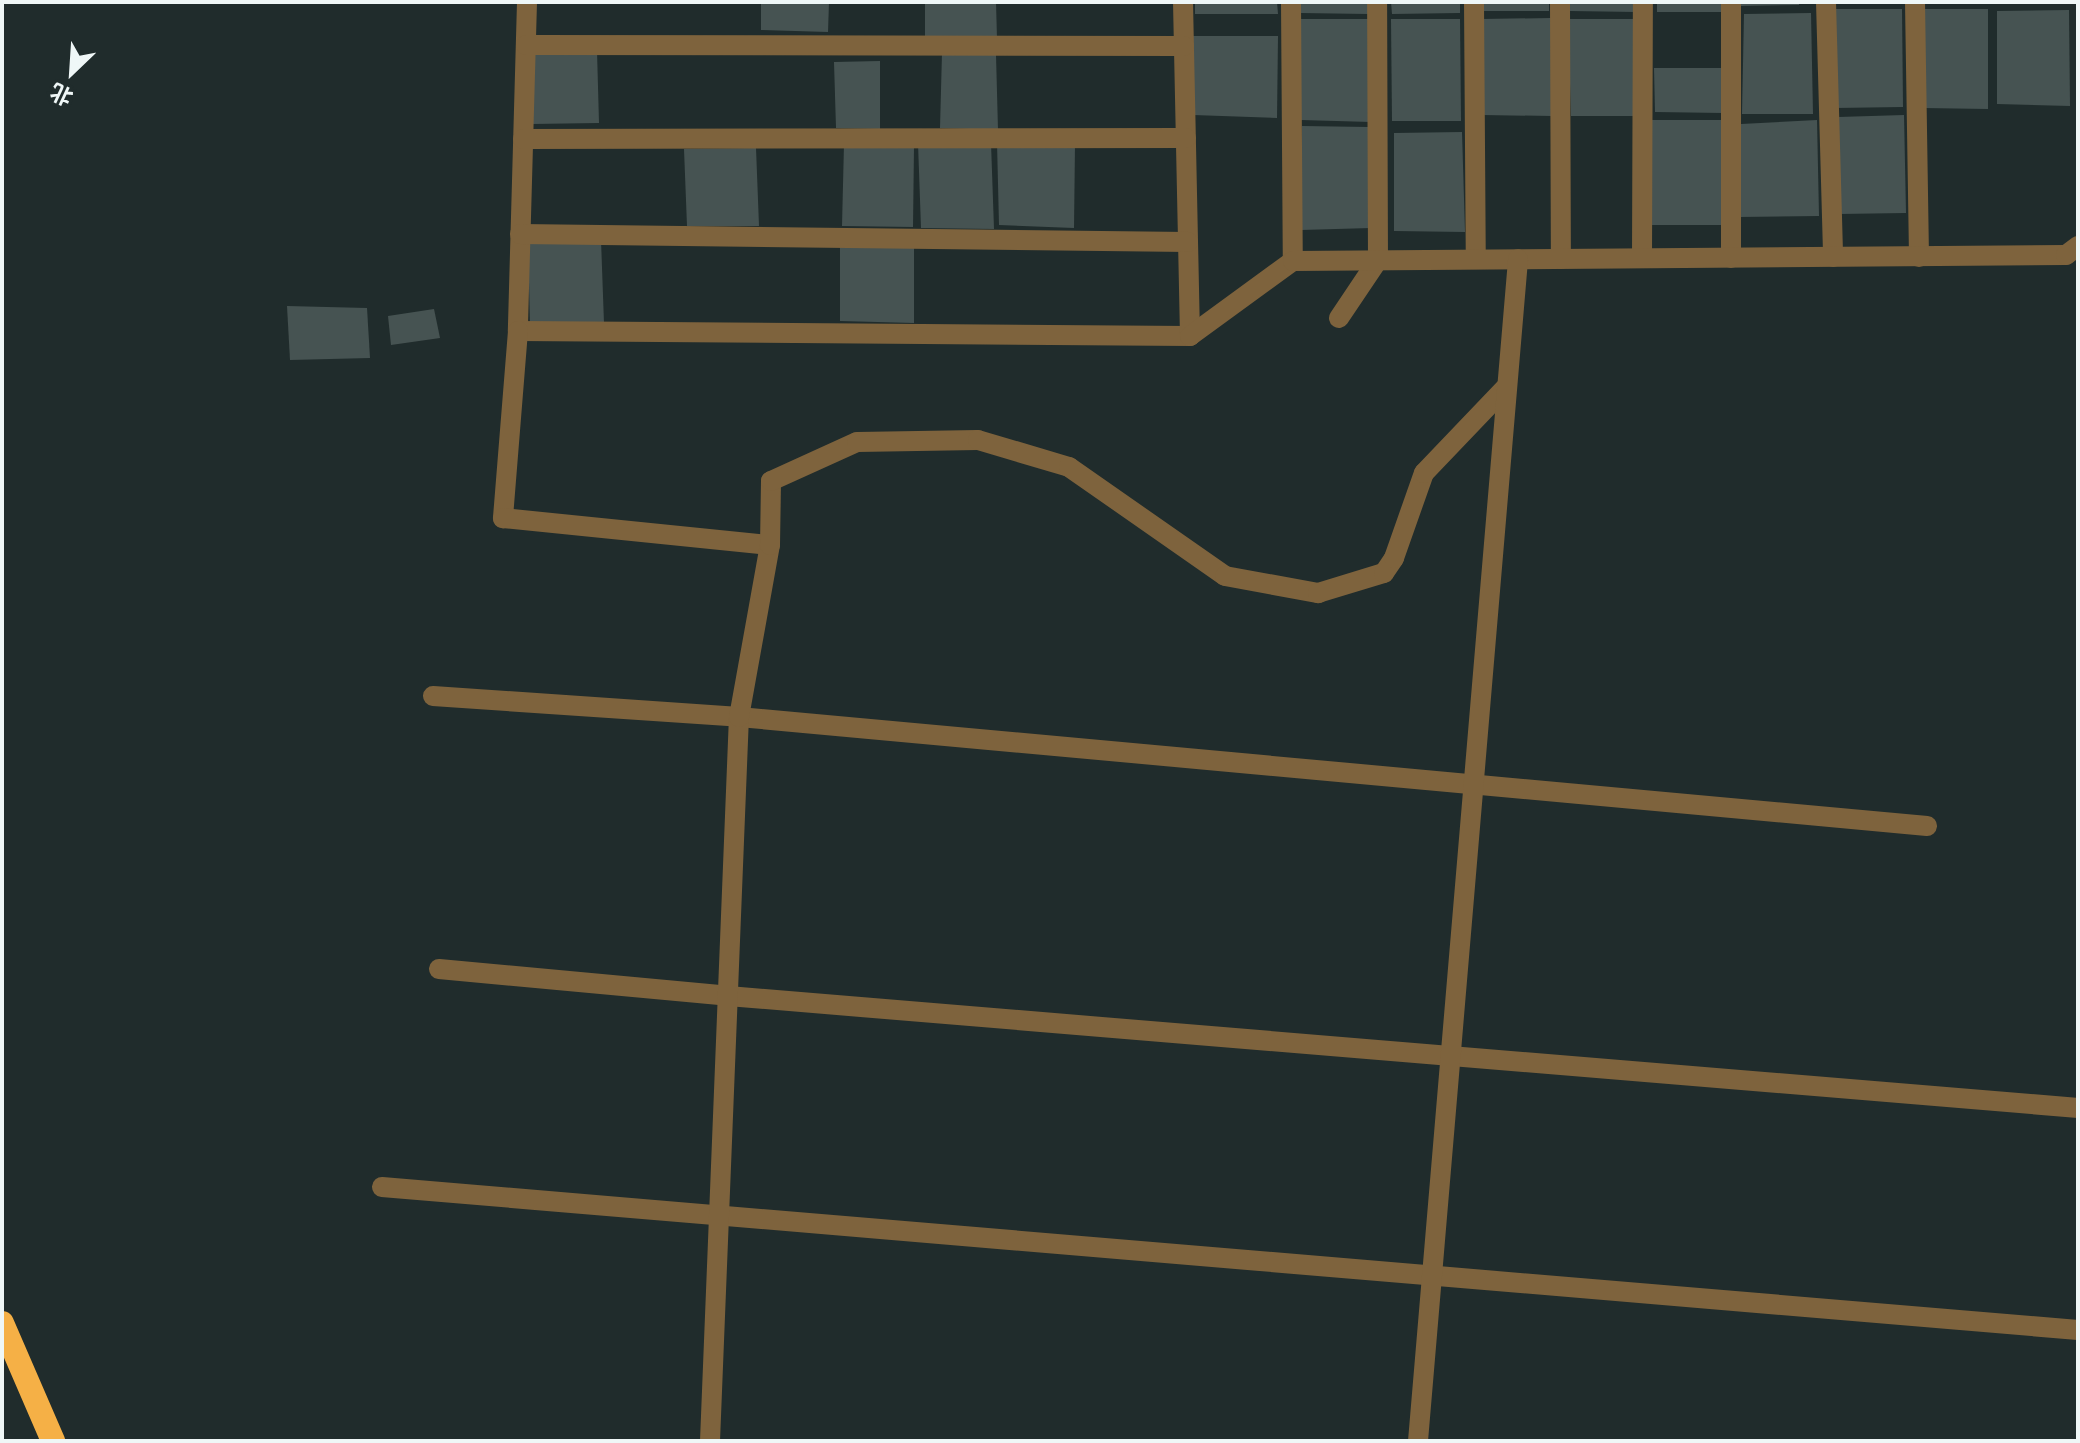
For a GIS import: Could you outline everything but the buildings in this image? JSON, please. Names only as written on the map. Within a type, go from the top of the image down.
[{"type":"highway","points":[[2,1323],[53,1441]]},
{"type":"street","points":[[527,2],[518,331],[503,518],[770,545]]},
{"type":"street","points":[[1183,2],[1190,336]]},
{"type":"street","points":[[1291,2],[1293,261]]},
{"type":"street","points":[[1339,318],[1378,260],[1377,2]]},
{"type":"street","points":[[1474,2],[1476,259]]},
{"type":"street","points":[[1560,2],[1561,259]]},
{"type":"street","points":[[1642,258],[1643,2]]},
{"type":"street","points":[[1731,2],[1731,258]]},
{"type":"street","points":[[1826,2],[1833,257]]},
{"type":"street","points":[[1915,2],[1919,257]]},
{"type":"street","points":[[526,45],[1184,46]]},
{"type":"street","points":[[523,139],[1186,138]]},
{"type":"street","points":[[520,234],[1188,242]]},
{"type":"street","points":[[518,331],[1190,336],[1293,261],[2066,255],[2078,246]]},
{"type":"street","points":[[1418,1441],[1518,259]]},
{"type":"street","points":[[710,1441],[739,717],[770,545],[771,481],[857,442],[978,440],[1069,467],[1225,576],[1318,593],[1384,573],[1394,558],[1424,473],[1507,386]]},
{"type":"street","points":[[433,696],[739,717],[1927,826]]},
{"type":"street","points":[[439,969],[728,996],[2078,1108]]},
{"type":"street","points":[[382,1187],[2078,1330]]}]
